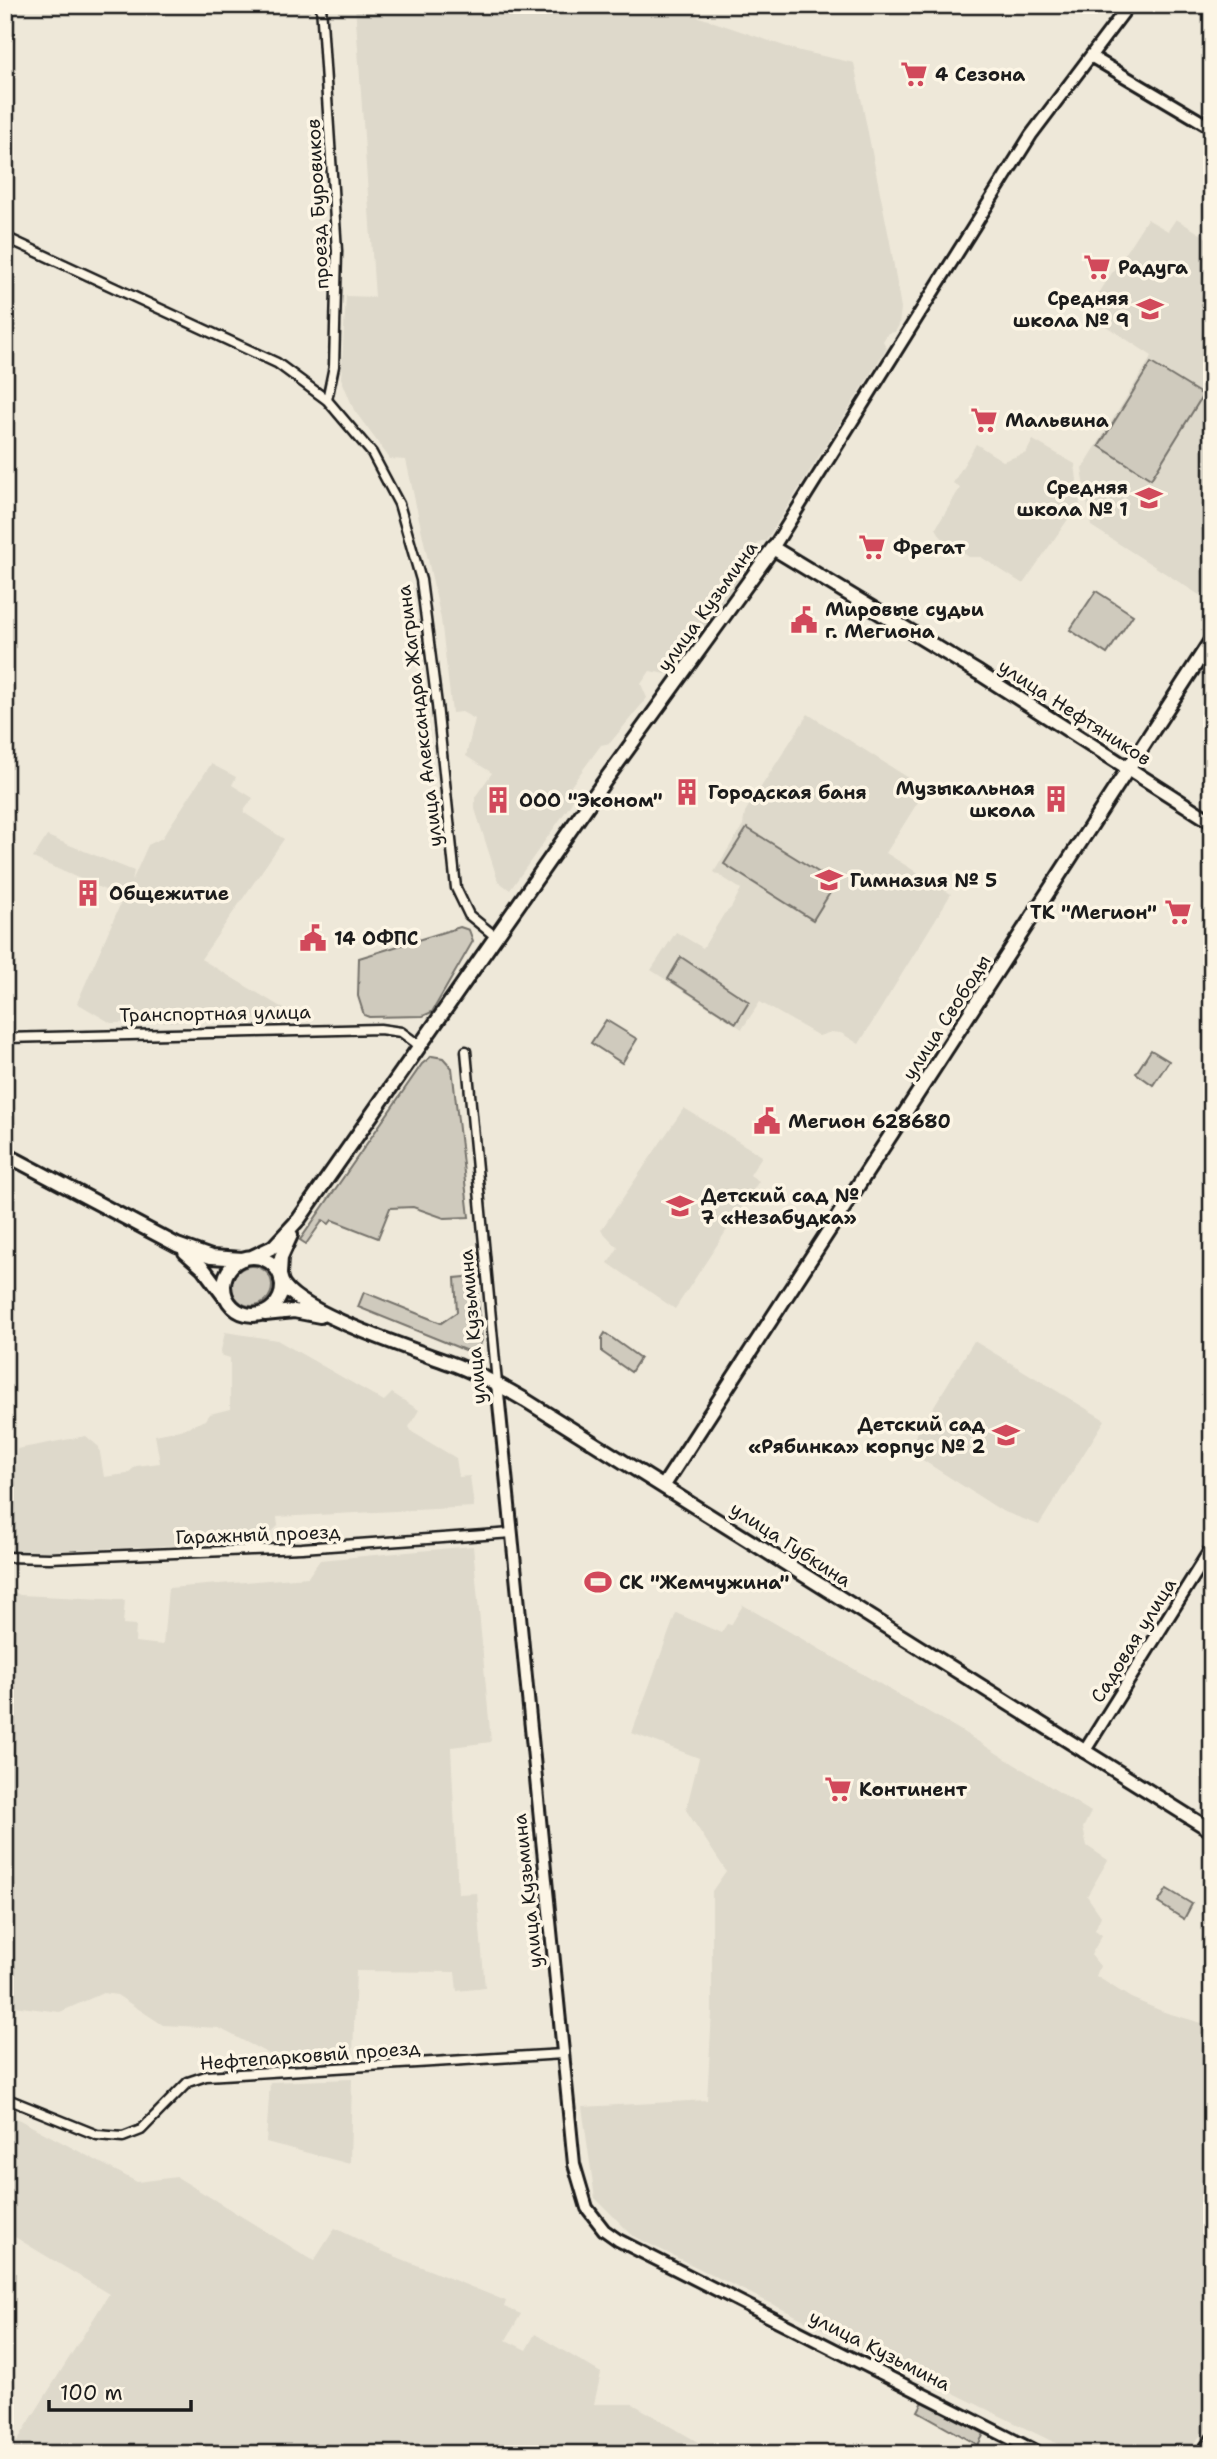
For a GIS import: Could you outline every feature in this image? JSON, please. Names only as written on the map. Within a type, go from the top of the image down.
[{"type":"main road","name":"улица Нефтяников","points":[[773,548],[1212,822]]},
{"type":"main road","name":"улица Кузьмина","points":[[299,1219],[601,786],[773,548]]},
{"type":"main road","name":"улица Свободы","points":[[664,1485],[1212,639]]},
{"type":"main road","points":[[5,1154],[177,1245],[211,1257],[248,1258],[269,1262],[299,1301],[334,1318]]},
{"type":"main road","points":[[229,1303],[224,1289],[226,1275],[248,1258],[273,1247],[299,1219]]},
{"type":"main road","points":[[261,1314],[278,1301],[281,1257],[299,1219]]},
{"type":"main road","points":[[177,1245],[203,1268],[229,1303],[243,1314],[294,1311],[334,1318]]},
{"type":"main road","name":"улица Губкина","points":[[334,1318],[497,1383],[664,1485],[1212,1831]]},
{"type":"street","name":"проезд Буровиков","points":[[321,5],[337,251],[334,366],[327,400]]},
{"type":"street","name":"улица Кузьмина","points":[[773,548],[1031,135],[1129,5]]},
{"type":"street","points":[[1092,57],[1212,128]]},
{"type":"street","name":"улица Александра Жагрина","points":[[5,237],[254,351],[294,374],[327,400],[381,467],[409,534],[428,625],[456,888],[469,915],[496,937]]},
{"type":"street","name":"Транспортная улица","points":[[5,1038],[380,1029],[401,1032],[420,1046]]},
{"type":"street","name":"улица Кузьмина","points":[[466,1051],[576,2181],[587,2208],[604,2230],[635,2250],[778,2319],[1041,2454]]},
{"type":"street","name":"Гаражный проезд","points":[[5,1557],[49,1558],[302,1548],[512,1533]]},
{"type":"street","name":"Садовая улица","points":[[1084,1752],[1212,1547]]},
{"type":"street","name":"Нефтепарковый проезд","points":[[5,2098],[97,2134],[123,2137],[141,2130],[188,2082],[206,2076],[563,2054]]},
{"type":"street","points":[[1201,2454],[1212,2440]]},
{"type":"shaded area","points":[[355,5],[664,5],[796,50],[854,63],[890,242],[901,308],[899,325],[895,332],[888,333],[883,341],[887,348],[766,541],[761,541],[755,547],[758,552],[696,639],[692,637],[666,674],[650,671],[641,684],[647,698],[610,743],[601,745],[571,786],[576,790],[571,804],[510,890],[498,881],[475,809],[475,797],[492,773],[466,756],[475,719],[462,712],[452,713],[441,619],[406,460],[390,459],[354,410],[341,378],[346,296],[375,297]]},
{"type":"shaded area","name":"Средняя школа № 1","points":[[1147,219],[1168,231],[1176,219],[1212,241],[1212,603],[1091,526],[1082,469],[1152,356],[1086,313]]},
{"type":"shaded area","points":[[1151,363],[1203,395],[1151,479],[1099,446]]},
{"type":"shaded area","points":[[1033,440],[1075,464],[1081,513],[1071,515],[1023,584],[981,557],[969,557],[941,537],[936,528],[960,488],[953,483],[976,444],[1003,461],[1026,453]]},
{"type":"shaded area","points":[[1096,591],[1133,615],[1107,654],[1070,630]]},
{"type":"shaded area","name":"Гимназия № 5","points":[[808,714],[926,789],[886,853],[951,894],[859,1044],[841,1033],[831,1032],[819,1036],[760,1002],[742,1029],[651,970],[676,932],[703,948],[724,914],[731,908],[741,889],[714,872],[743,825],[745,812]]},
{"type":"shaded area","points":[[211,764],[236,777],[232,785],[253,798],[243,812],[284,839],[201,959],[289,1012],[284,1019],[111,1023],[77,1003],[123,898],[33,858],[47,836],[134,871],[132,881],[148,845],[162,838]]},
{"type":"shaded area","points":[[747,828],[836,883],[813,920],[724,864]]},
{"type":"shaded area","points":[[460,927],[469,930],[473,941],[432,1012],[423,1016],[364,1015],[358,996],[359,958]]},
{"type":"shaded area","points":[[681,957],[749,1002],[736,1023],[668,979]]},
{"type":"shaded area","points":[[606,1020],[637,1039],[622,1063],[591,1043]]},
{"type":"shaded area","points":[[1151,1050],[1169,1061],[1153,1085],[1136,1073]]},
{"type":"shaded area","points":[[432,1056],[443,1058],[452,1068],[469,1217],[444,1218],[413,1207],[390,1208],[378,1238],[332,1220],[329,1224],[323,1220],[306,1244],[300,1240],[422,1064]]},
{"type":"shaded area","name":"Детский сад № 7 «Незабудка»","points":[[684,1108],[762,1156],[750,1175],[759,1181],[675,1309],[608,1263],[618,1248],[601,1230]]},
{"type":"shaded area","points":[[252,1266],[260,1267],[266,1272],[271,1278],[271,1294],[266,1300],[260,1305],[252,1306],[244,1305],[238,1300],[233,1294],[232,1286],[233,1278],[238,1272],[244,1267]]},
{"type":"shaded area","points":[[476,1276],[482,1340],[479,1348],[472,1353],[358,1307],[364,1292],[441,1323],[457,1312],[455,1278]]},
{"type":"shaded area","points":[[225,1332],[277,1340],[384,1401],[392,1393],[419,1410],[409,1427],[412,1432],[456,1458],[459,1477],[470,1476],[474,1507],[277,1517],[278,1526],[262,1541],[11,1553],[17,1449],[86,1436],[99,1447],[104,1477],[127,1474],[136,1466],[160,1463],[155,1435],[180,1430],[206,1420],[210,1414],[230,1409],[230,1358],[220,1355]]},
{"type":"shaded area","points":[[605,1333],[640,1358],[631,1372],[602,1352],[602,1338]]},
{"type":"shaded area","name":"Детский сад «Рябинка» корпус № 2","points":[[974,1341],[1105,1420],[1039,1525],[1002,1511],[907,1450]]},
{"type":"shaded area","points":[[473,1546],[491,1742],[451,1747],[458,1894],[477,1893],[485,1988],[457,1991],[455,1972],[356,1971],[353,2054],[269,2054],[219,2028],[163,2025],[117,1995],[103,1993],[60,2012],[5,2005],[5,1594],[11,1594],[12,1591],[20,1595],[125,1600],[123,1624],[136,1625],[135,1642],[163,1645],[168,1588],[308,1577],[320,1560]]},
{"type":"shaded area","points":[[743,1605],[958,1729],[1091,1812],[1083,1828],[1087,1846],[1108,1860],[1087,1896],[1101,1916],[1095,1930],[1102,1935],[1091,1955],[1100,1966],[1096,1976],[1131,1998],[1164,2012],[1212,2026],[1212,2422],[1185,2454],[1078,2454],[633,2236],[595,2198],[582,2107],[707,2100],[712,2012],[712,1891],[726,1871],[686,1810],[699,1758],[632,1733],[676,1613],[721,1633],[727,1624],[731,1625]]},
{"type":"shaded area","points":[[1167,1889],[1192,1904],[1184,1919],[1158,1903]]},
{"type":"shaded area","points":[[352,2079],[350,2164],[266,2142],[270,2082]]},
{"type":"shaded area","points":[[14,2117],[137,2182],[177,2177],[314,2261],[335,2228],[382,2251],[506,2301],[504,2307],[521,2314],[506,2340],[526,2350],[535,2334],[601,2373],[594,2404],[633,2404],[718,2454],[9,2454],[109,2294],[5,2231],[5,2133]]},
{"type":"shaded area","points":[[924,2400],[984,2434],[978,2445],[918,2411]]},
{"type":"place","name":"4 Сезона","points":[[914,74]]},
{"type":"place","name":"Радуга","points":[[1097,267]]},
{"type":"place","name":"Средняя школа № 9","points":[[1150,309]]},
{"type":"place","name":"Мальвина","points":[[984,420]]},
{"type":"place","name":"Средняя школа № 1","points":[[1149,498]]},
{"type":"place","name":"Фрегат","points":[[872,547]]},
{"type":"place","name":"Мировые судьи г. Мегиона","points":[[804,620]]},
{"type":"place","name":"Городская баня","points":[[687,792]]},
{"type":"place","name":"Музыкальная школа","points":[[1056,799]]},
{"type":"place","name":"ООО \"Эконом\"","points":[[498,800]]},
{"type":"place","name":"Гимназия № 5","points":[[829,880]]},
{"type":"place","name":"Общежитие","points":[[88,893]]},
{"type":"place","name":"ТК \"Мегион\"","points":[[1178,912]]},
{"type":"place","name":"14 ОФПС","points":[[313,938]]},
{"type":"place","name":"Мегион 628680","points":[[767,1121]]},
{"type":"place","name":"Детский сад № 7 «Незабудка»","points":[[680,1206]]},
{"type":"place","name":"Детский сад «Рябинка» корпус № 2","points":[[1006,1435]]},
{"type":"place","name":"СК \"Жемчужина\"","points":[[598,1582]]},
{"type":"place","name":"Континент","points":[[838,1789]]}]
